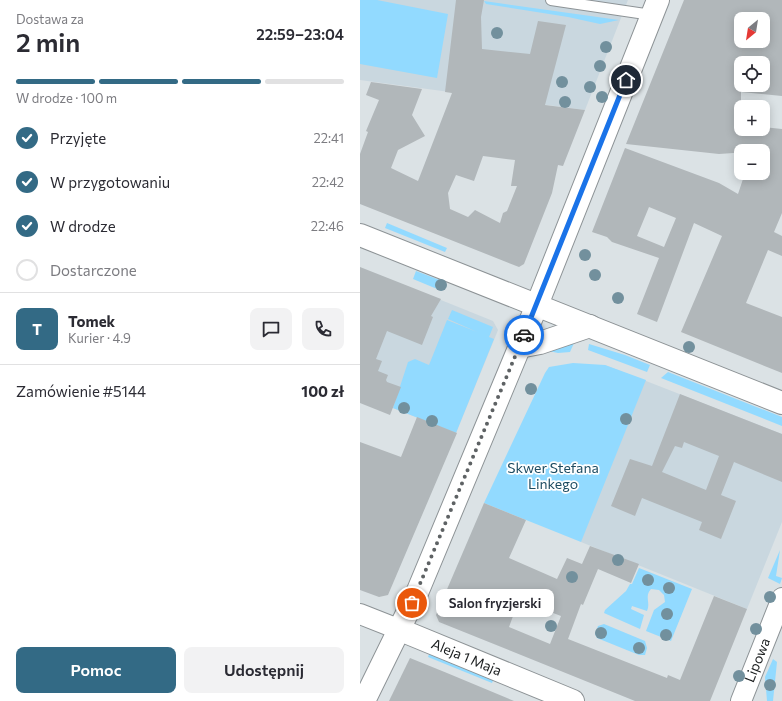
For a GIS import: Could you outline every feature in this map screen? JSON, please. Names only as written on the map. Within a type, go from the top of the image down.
[{"type":"street","points":[[364,701],[417,593],[537,305],[655,8]]},
{"type":"street","points":[[360,235],[782,403]]},
{"type":"street","points":[[519,347],[540,343],[590,326]]},
{"type":"street","name":"Lipowa","points":[[741,701],[782,598]]},
{"type":"street","name":"Aleja 1 Maja","points":[[360,614],[573,701]]},
{"type":"lane","points":[[551,0],[655,8]]},
{"type":"shaded area","points":[[360,0],[628,0],[585,110],[360,80]]},
{"type":"shaded area","points":[[374,273],[493,321],[498,330],[456,433],[360,395],[360,306]]},
{"type":"shaded area","points":[[605,365],[782,434],[782,522],[747,609],[581,542],[566,371]]},
{"type":"green space","points":[[360,0],[377,0],[448,14],[437,78],[360,64]]},
{"type":"green space","points":[[484,1],[619,20],[600,24],[568,17],[486,4]]},
{"type":"green space","points":[[387,223],[447,248],[445,252],[385,228]]},
{"type":"green space","points":[[416,271],[445,282],[442,291],[413,279]]},
{"type":"green space","points":[[452,310],[493,327],[489,337],[494,339],[456,433],[393,408],[408,362],[415,359],[429,365],[447,320],[477,332],[448,319]]},
{"type":"green space","points":[[574,343],[570,352],[558,353],[544,350]]},
{"type":"green space","points":[[589,344],[625,355],[650,365],[647,372],[588,350]]},
{"type":"green space","name":"Skwer Stefana Linkego","points":[[573,363],[605,365],[646,380],[581,542],[484,503],[545,373],[549,367]]},
{"type":"green space","points":[[668,372],[782,417],[782,426],[661,378]]},
{"type":"green space","points":[[780,550],[776,576],[782,578],[780,584],[768,578]]},
{"type":"green space","points":[[639,568],[692,589],[671,641],[646,631],[654,610],[665,602],[664,595],[659,590],[651,589],[649,592],[647,611],[632,606],[631,609],[644,615],[640,629],[604,613],[605,610],[626,591],[630,584],[632,584]]},
{"type":"green space","points":[[604,624],[645,641],[647,648],[645,655],[639,655],[597,638],[595,634],[598,626]]},
{"type":"green space","points":[[430,652],[494,678],[492,683],[428,657]]},
{"type":"green space","points":[[773,659],[777,662],[773,701],[767,701],[765,677]]},
{"type":"building","points":[[456,0],[484,0],[481,17],[482,49],[530,54],[538,21],[566,25],[545,105],[585,110],[563,166],[558,165],[552,193],[524,264],[519,267],[360,204],[360,154],[368,132],[366,131],[379,100],[366,95],[371,82],[422,89],[412,115],[425,136],[398,150],[391,168],[418,181],[452,93],[445,92]],"holes":[[[483,156],[515,160],[511,186],[517,186],[507,211],[503,213],[500,223],[475,210],[468,217],[450,209],[448,193],[456,175],[474,181]]]},
{"type":"building","points":[[684,0],[782,0],[782,96],[741,92],[741,100],[734,100],[734,136],[770,136],[770,128],[782,129],[782,213],[774,232],[782,236],[782,256],[768,250],[746,303],[782,317],[782,373],[681,332],[722,236],[694,223],[657,322],[637,314],[659,258],[612,242],[607,237],[592,232],[625,148],[719,183],[738,194],[743,180],[770,180],[770,144],[734,144],[734,153],[719,154],[626,144]],"holes":[[[649,207],[676,218],[664,247],[637,236]]]},
{"type":"building","points":[[360,267],[441,299],[431,316],[433,317],[422,345],[387,331],[376,359],[382,361],[378,371],[388,375],[386,380],[387,382],[401,387],[390,415],[360,403]]},
{"type":"building","points":[[680,394],[782,434],[782,482],[734,462],[721,495],[736,501],[721,539],[699,530],[702,522],[642,498],[635,516],[611,506],[630,459],[652,466]],"holes":[[[684,442],[719,456],[706,490],[662,472],[675,446],[682,448]]]},
{"type":"building","points":[[417,417],[457,433],[388,595],[379,597],[360,590],[360,442],[401,457]]},
{"type":"building","points":[[484,503],[526,520],[509,558],[557,579],[567,558],[582,564],[590,546],[639,564],[631,583],[598,569],[583,605],[581,604],[568,639],[667,678],[668,675],[680,680],[714,596],[747,609],[710,701],[635,701],[439,622],[436,615]],"holes":[[[519,600],[561,616],[550,644],[509,627]]]},
{"type":"building","points":[[410,658],[447,673],[514,701],[389,701]]},
{"type":"way so far","points":[[412,603],[524,335]]},
{"type":"place","name":"Salon fryzjerski","points":[[412,603]]},
{"type":"route","points":[[524,335],[626,80]]}]
